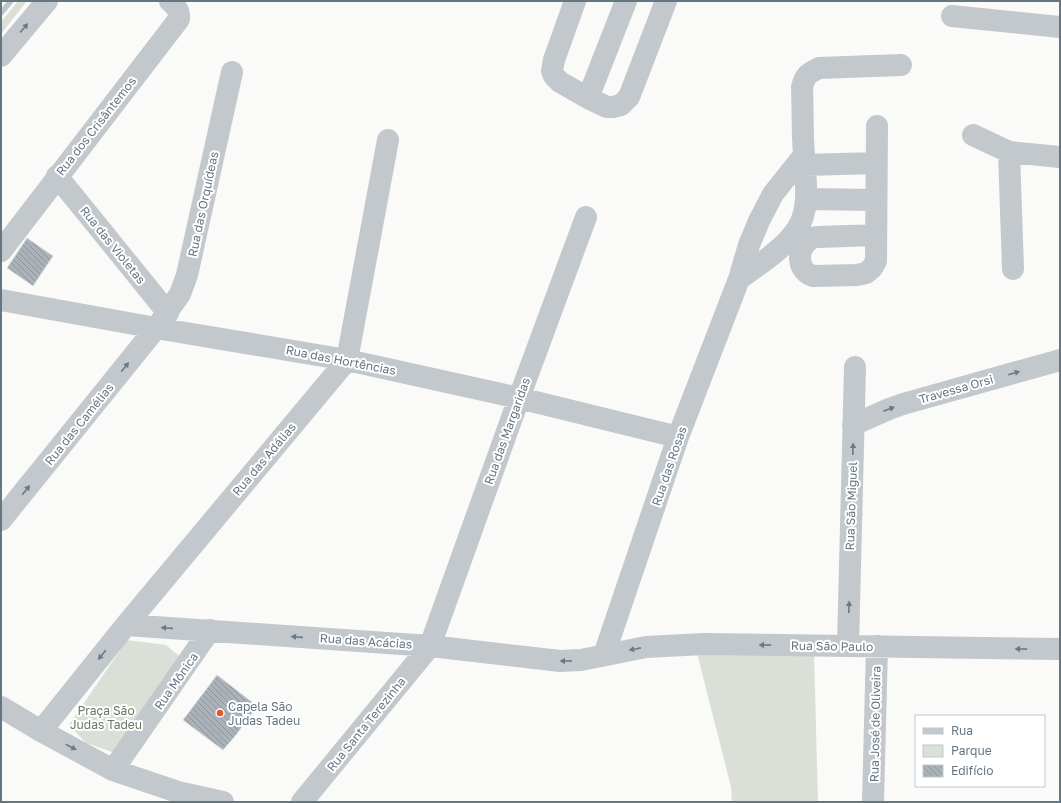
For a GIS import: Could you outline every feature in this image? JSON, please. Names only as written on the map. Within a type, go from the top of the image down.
[{"type":"street","points":[[1,56],[47,1]]},
{"type":"street","name":"Rua dos Crisântemos","points":[[1,251],[57,176],[179,20],[179,11],[170,1]]},
{"type":"street","points":[[575,1],[554,60],[552,71],[554,76],[560,82],[607,107],[613,107],[621,104],[629,97],[666,1]]},
{"type":"street","points":[[588,98],[626,1]]},
{"type":"street","points":[[952,16],[1060,27]]},
{"type":"street","points":[[739,279],[782,247],[798,228],[803,215],[806,199],[802,87],[804,79],[809,73],[819,68],[901,65]]},
{"type":"street","name":"Rua das Orquídeas","points":[[162,321],[180,294],[187,275],[232,72]]},
{"type":"street","points":[[876,234],[877,126]]},
{"type":"street","points":[[973,135],[1009,152],[1060,157]]},
{"type":"street","name":"Rua das Adálias","points":[[41,731],[126,625],[347,360],[388,140]]},
{"type":"street","points":[[1009,152],[1013,270]]},
{"type":"street","points":[[804,160],[876,163]]},
{"type":"street","name":"Rua das Rosas","points":[[604,655],[678,437],[739,279],[759,221],[774,194],[804,160]]},
{"type":"street","name":"Rua das Violetas","points":[[57,176],[162,321]]},
{"type":"street","points":[[806,199],[876,200]]},
{"type":"street","name":"Rua das Margaridas","points":[[430,646],[586,217]]},
{"type":"street","name":"Rua das Hortências","points":[[1,300],[162,321],[519,398],[678,437]]},
{"type":"street","name":"Rua das Camélias","points":[[1,520],[162,321]]},
{"type":"street","name":"Travessa Orsi","points":[[854,425],[888,409],[903,404],[1060,360]]},
{"type":"street","name":"Rua São Miguel","points":[[848,646],[855,367]]},
{"type":"street","name":"Rua das Acácias","points":[[126,625],[430,646],[560,661],[581,660],[604,655]]},
{"type":"street","name":"Rua Mônica","points":[[113,770],[210,630]]},
{"type":"street","name":"Rua São Paulo","points":[[604,655],[646,647],[704,644],[1060,649]]},
{"type":"street","name":"Rua Santa Terezinha","points":[[302,802],[430,646]]},
{"type":"street","name":"Rua José de Oliveira","points":[[873,802],[877,646]]},
{"type":"street","points":[[1,708],[113,770],[175,797],[223,802]]},
{"type":"green space","points":[[18,1],[27,1],[1,34],[1,22]]},
{"type":"green space","name":"Praça São Judas Tadeu","points":[[127,640],[166,645],[179,656],[115,753],[86,743],[69,725]]},
{"type":"green space","points":[[696,649],[814,654],[818,802],[732,802],[731,787]]},
{"type":"building","points":[[27,238],[53,256],[33,286],[7,268]]},
{"type":"building","name":"Capela São Judas Tadeu","points":[[217,675],[257,706],[223,750],[183,720]]},
{"type":"waterway","points":[[1,13],[11,1]]},
{"type":"place","name":"Capela São Judas Tadeu","points":[[220,713]]}]
